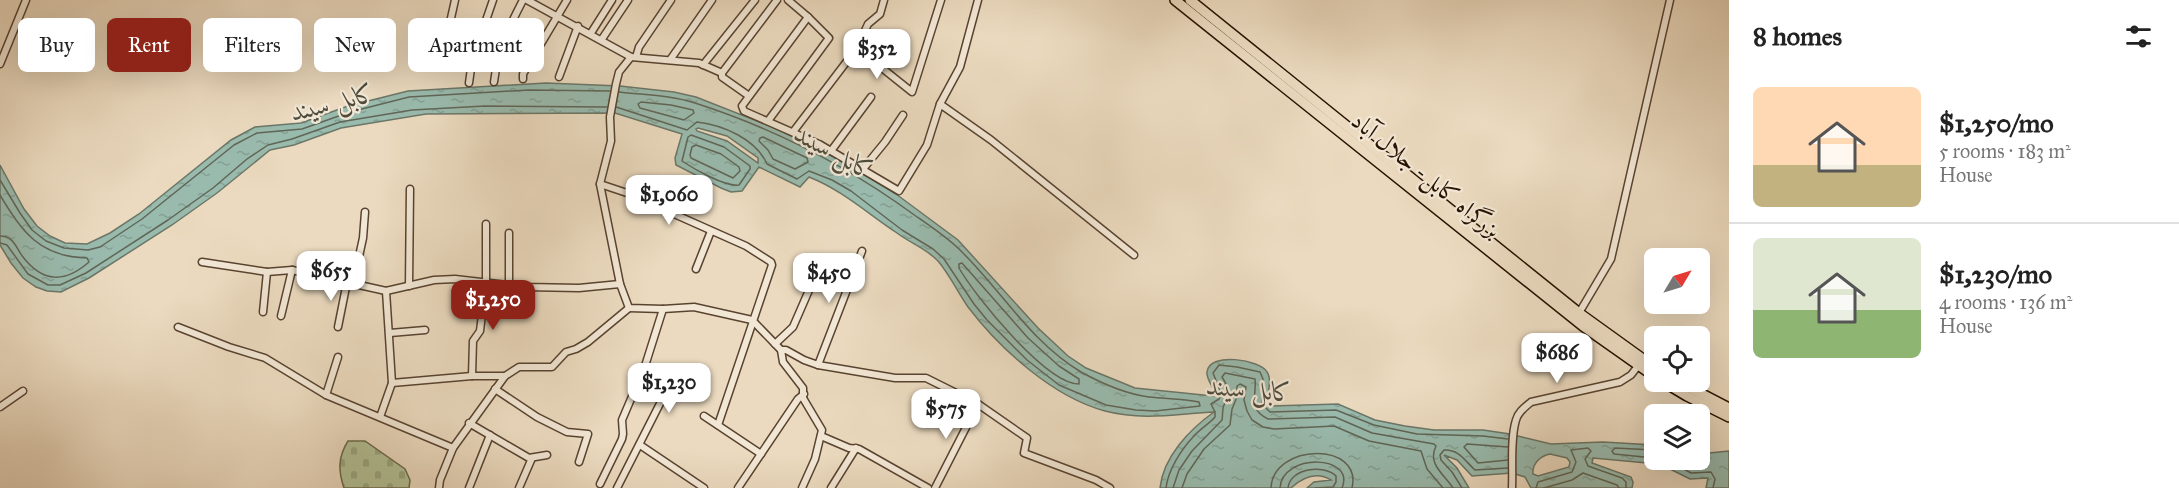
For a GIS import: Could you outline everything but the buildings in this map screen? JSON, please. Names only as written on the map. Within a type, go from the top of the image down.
[{"type":"highway","name":"بزرگراه کابل- جلال آباد","points":[[1175,0],[1226,41],[1241,46]]},
{"type":"highway","name":"بزرگراه کابل- جلال آباد","points":[[1190,0],[1231,32],[1241,46],[1585,323],[1626,353],[1644,362]]},
{"type":"highway","name":"بزرگراه کابل- جلال آباد","points":[[1559,302],[1579,313],[1585,323]]},
{"type":"highway","name":"بزرگراه کابل- جلال آباد","points":[[1626,353],[1644,370]]},
{"type":"highway","points":[[1680,392],[1729,417]]},
{"type":"highway","points":[[1698,392],[1729,408]]},
{"type":"street","points":[[0,64],[26,0]]},
{"type":"street","points":[[451,18],[455,0]]},
{"type":"street","points":[[469,83],[472,61],[493,0]]},
{"type":"street","points":[[494,82],[498,52],[503,38],[525,0],[634,57],[703,65],[722,73],[722,77],[749,96]]},
{"type":"street","points":[[523,79],[526,69],[567,0]]},
{"type":"street","points":[[591,33],[612,0]]},
{"type":"street","points":[[602,39],[628,0]]},
{"type":"street","points":[[630,308],[620,285],[600,184],[611,141],[610,117],[619,72],[634,57],[671,0]]},
{"type":"street","points":[[670,60],[712,0]]},
{"type":"street","points":[[703,65],[755,0]]},
{"type":"street","points":[[722,73],[777,0]]},
{"type":"street","points":[[768,121],[829,38],[788,0]]},
{"type":"street","points":[[793,132],[857,48],[868,24],[880,14],[884,0]]},
{"type":"street","points":[[857,48],[912,92],[941,0]]},
{"type":"street","points":[[808,17],[741,109],[831,151],[899,191],[927,145],[940,104],[960,68],[978,0]]},
{"type":"street","points":[[1579,313],[1611,259],[1670,0]]},
{"type":"street","points":[[559,77],[578,26]]},
{"type":"street","points":[[831,151],[871,97]]},
{"type":"street","points":[[940,104],[991,140],[1134,255]]},
{"type":"street","points":[[863,169],[903,115]]},
{"type":"street","points":[[600,184],[746,246],[771,262],[772,265],[752,320],[731,392],[718,425]]},
{"type":"street","points":[[409,286],[410,189]]},
{"type":"street","points":[[338,327],[363,238],[365,212]]},
{"type":"street","points":[[472,376],[473,341],[480,331],[486,281],[486,224]]},
{"type":"street","points":[[696,269],[711,231]]},
{"type":"street","points":[[509,233],[509,284]]},
{"type":"street","points":[[818,365],[862,251]]},
{"type":"street","points":[[775,344],[793,327],[823,258]]},
{"type":"street","points":[[202,262],[267,272],[292,270],[386,291],[434,280],[455,279],[525,287],[579,288],[620,285]]},
{"type":"street","points":[[281,316],[292,270]]},
{"type":"street","points":[[263,312],[267,272]]},
{"type":"street","points":[[380,417],[392,383],[386,291]]},
{"type":"street","points":[[439,488],[453,448],[469,423],[506,376],[519,367],[552,367],[567,352],[576,350],[588,342],[630,308],[693,307],[752,320],[781,350],[783,362],[803,388],[803,398],[820,424],[821,436],[815,459],[802,488]]},
{"type":"street","points":[[600,483],[622,439],[621,420],[645,366],[663,309]]},
{"type":"street","points":[[178,327],[265,358],[326,395],[453,448]]},
{"type":"street","points":[[390,333],[425,330]]},
{"type":"street","points":[[781,350],[786,350],[818,365],[894,378],[926,378],[978,404],[1027,438],[1024,453],[1096,480],[1110,488]]},
{"type":"street","points":[[326,395],[338,357]]},
{"type":"street","points":[[617,488],[674,376],[673,373],[645,366]]},
{"type":"street","points":[[1512,488],[1514,430],[1516,419],[1523,409],[1531,402],[1620,382],[1631,375],[1638,366]]},
{"type":"street","points":[[392,383],[472,376],[506,376]]},
{"type":"street","points":[[495,389],[537,417],[567,432],[588,434],[579,462]]},
{"type":"street","points":[[0,406],[23,391]]},
{"type":"street","points":[[738,488],[804,393]]},
{"type":"street","points":[[935,488],[978,404]]},
{"type":"street","points":[[704,417],[761,454]]},
{"type":"street","points":[[469,423],[532,458],[547,455]]},
{"type":"street","points":[[469,488],[490,435]]},
{"type":"street","points":[[821,436],[849,448],[856,448],[928,488]]},
{"type":"street","points":[[640,445],[704,488]]},
{"type":"street","points":[[831,488],[856,448]]},
{"type":"street","points":[[519,488],[532,458]]},
{"type":"green space","points":[[348,441],[365,441],[405,469],[410,480],[409,488],[344,488],[340,464]]},
{"type":"water","name":"کابل سيند","points":[[546,83],[620,86],[696,97],[775,128],[844,162],[896,194],[958,240],[1038,328],[1068,356],[1086,368],[1135,388],[1213,396],[1215,393],[1207,375],[1210,365],[1216,361],[1225,360],[1246,361],[1267,372],[1269,382],[1267,400],[1271,406],[1338,404],[1375,420],[1405,426],[1434,430],[1483,430],[1551,444],[1603,442],[1644,444],[1644,463],[1593,458],[1592,463],[1631,477],[1632,488],[1531,488],[1525,477],[1512,473],[1472,476],[1457,460],[1444,455],[1457,468],[1469,488],[1307,488],[1314,482],[1331,480],[1320,476],[1310,476],[1291,488],[1160,488],[1166,465],[1179,445],[1214,412],[1133,416],[1105,411],[1066,395],[1029,370],[996,339],[968,307],[934,257],[843,195],[809,177],[800,187],[759,167],[742,191],[731,192],[676,165],[675,158],[682,134],[615,113],[426,114],[341,128],[294,145],[270,150],[217,193],[172,225],[89,278],[61,292],[36,287],[23,278],[0,245],[0,165],[24,209],[37,226],[50,236],[65,243],[87,244],[110,233],[139,214],[231,140],[255,127],[301,123],[348,106],[408,91]],"holes":[[[696,129],[727,136],[758,158],[758,163],[727,141]],[[1550,454],[1567,458],[1570,462],[1569,467],[1538,476],[1533,474],[1537,461],[1543,457]]]},
{"type":"water","points":[[1729,451],[1729,488],[1706,488],[1708,478],[1690,479],[1672,470],[1710,470],[1710,453]]}]
